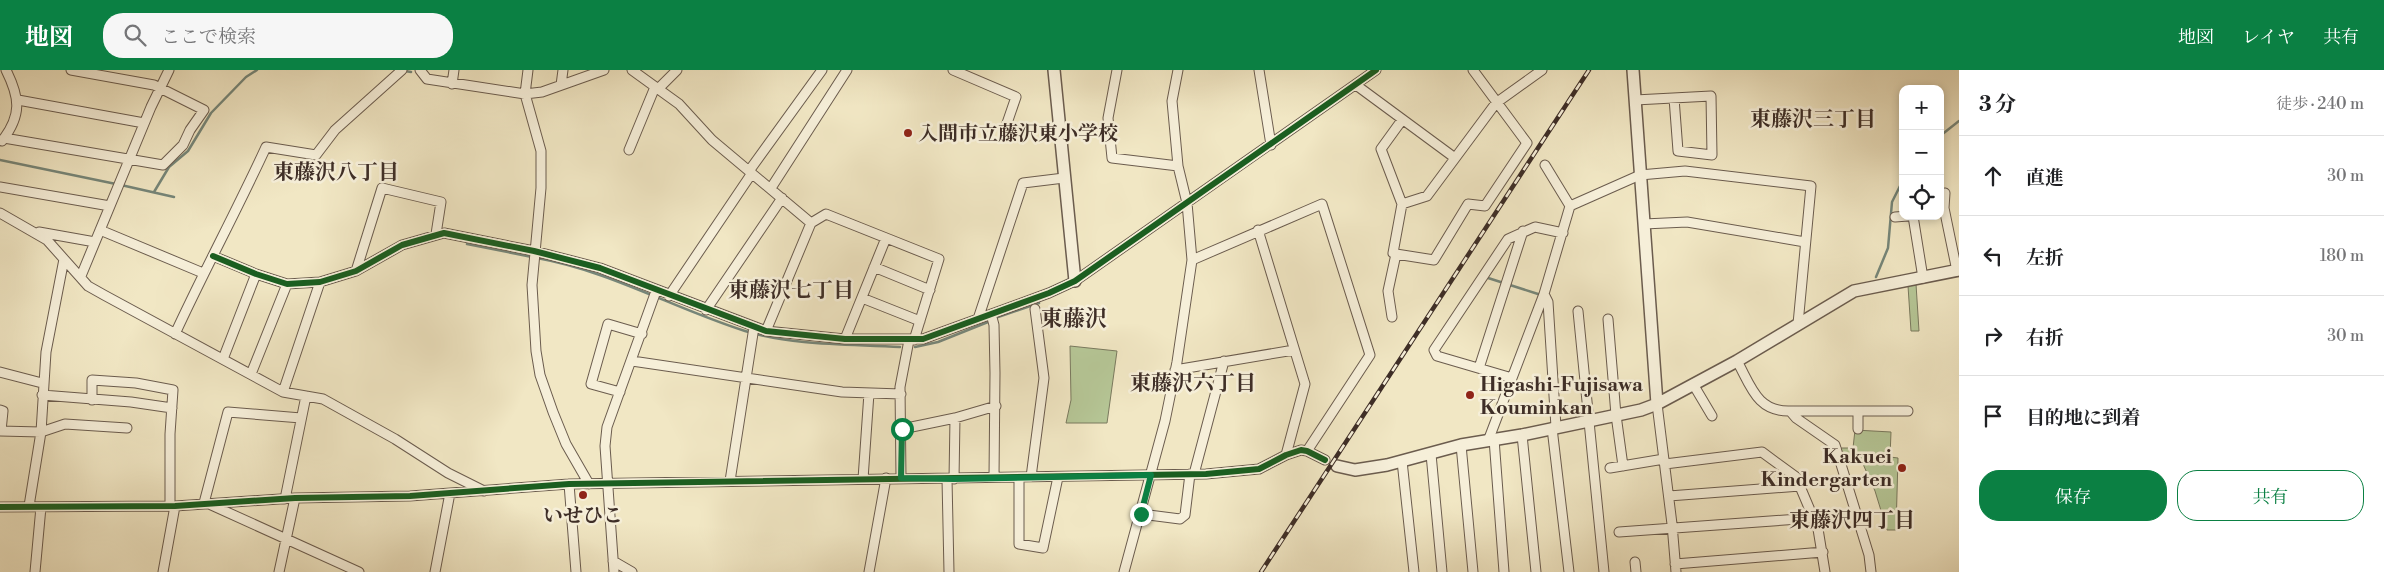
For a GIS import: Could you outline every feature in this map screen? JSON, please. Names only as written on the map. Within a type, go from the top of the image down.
[{"type":"street","points":[[6,70],[18,100],[13,126],[2,141],[163,165],[184,145],[190,130],[204,110],[154,85],[71,70]]},
{"type":"street","points":[[121,79],[125,70]]},
{"type":"street","points":[[80,276],[159,88],[169,70]]},
{"type":"street","points":[[174,334],[203,273],[237,210],[266,147],[316,155],[336,130],[402,70]]},
{"type":"street","points":[[420,70],[427,78],[452,84],[525,94],[542,92],[604,70]]},
{"type":"street","points":[[452,84],[454,70]]},
{"type":"street","points":[[528,70],[525,94],[541,152],[532,289],[535,342],[540,375],[566,444],[589,484]]},
{"type":"street","points":[[560,85],[563,70]]},
{"type":"street","points":[[632,70],[679,104],[712,140],[811,223]]},
{"type":"street","points":[[629,150],[657,88],[676,70]]},
{"type":"street","points":[[669,296],[751,172],[822,70]]},
{"type":"street","points":[[771,188],[847,70]]},
{"type":"street","points":[[953,70],[1016,97],[1005,130]]},
{"type":"street","points":[[1054,70],[1075,281]]},
{"type":"street","points":[[1117,70],[1108,118],[1112,158],[1178,166]]},
{"type":"street","points":[[1124,572],[1151,475],[1175,370],[1192,260],[1187,203],[1178,166],[1172,101],[1178,70]]},
{"type":"street","points":[[1259,70],[1271,145]]},
{"type":"street","points":[[213,256],[256,274],[287,284],[320,282],[356,271],[402,245],[436,234],[534,251],[600,268],[669,296],[766,331],[846,339],[923,339],[1049,293],[1075,281],[1376,70]]},
{"type":"street","points":[[1396,254],[1434,260],[1468,204],[1485,206],[1527,143],[1472,70]]},
{"type":"street","points":[[1402,204],[1427,196],[1496,103],[1542,70]]},
{"type":"street","points":[[1633,70],[1657,404],[1673,530],[1675,568],[1823,552]]},
{"type":"street","points":[[1356,85],[1455,158]]},
{"type":"street","points":[[1635,100],[1712,96],[1712,156],[1678,151],[1674,98]]},
{"type":"street","points":[[18,100],[144,123]]},
{"type":"street","points":[[1392,317],[1388,291],[1396,254],[1393,252],[1402,204],[1381,148],[1402,120]]},
{"type":"street","points":[[1504,572],[1491,440],[1544,294],[1570,206],[1545,165]]},
{"type":"street","points":[[1570,206],[1640,175],[1685,171],[1811,186],[1798,324]]},
{"type":"street","points":[[978,320],[1023,183],[1064,178]]},
{"type":"street","points":[[0,187],[110,206]]},
{"type":"street","points":[[356,271],[382,188],[441,202],[436,234]]},
{"type":"street","points":[[706,310],[782,198]]},
{"type":"street","points":[[1192,260],[1322,204],[1370,355],[1307,451]]},
{"type":"street","points":[[0,213],[47,240],[88,286],[283,392],[323,399],[395,439],[448,473],[484,491]]},
{"type":"street","points":[[766,331],[811,223],[826,214],[940,259],[912,340],[901,394],[901,478]]},
{"type":"street","points":[[1337,466],[1354,470],[1402,461],[1461,445],[1588,422],[1657,404],[1737,361],[1854,291],[1958,270],[1944,216]]},
{"type":"street","points":[[1914,220],[1923,278]]},
{"type":"street","points":[[1644,224],[1687,222],[1805,242]]},
{"type":"street","points":[[1512,378],[1437,356],[1434,350],[1508,239],[1535,227],[1563,233]]},
{"type":"street","points":[[31,230],[95,242]]},
{"type":"street","points":[[100,230],[203,273]]},
{"type":"street","points":[[1258,230],[1305,384],[1286,455]]},
{"type":"street","points":[[1479,368],[1523,231]]},
{"type":"street","points":[[846,339],[886,238]]},
{"type":"street","points":[[29,506],[41,432],[42,383],[64,259]]},
{"type":"street","points":[[874,267],[930,290]]},
{"type":"street","points":[[223,359],[256,274]]},
{"type":"street","points":[[283,392],[320,282]]},
{"type":"street","points":[[252,374],[287,284]]},
{"type":"street","points":[[614,572],[605,446],[607,427],[656,291]]},
{"type":"street","points":[[1544,294],[1548,302],[1554,427],[1569,572]]},
{"type":"street","points":[[862,298],[920,321]]},
{"type":"street","points":[[1031,477],[1044,378],[1036,309]]},
{"type":"street","points":[[1578,311],[1604,572]]},
{"type":"street","points":[[991,314],[994,325],[996,406],[994,477]]},
{"type":"street","points":[[1608,319],[1616,415],[1623,466]]},
{"type":"street","points":[[620,392],[591,384],[608,324],[642,334]]},
{"type":"street","points":[[730,481],[754,327]]},
{"type":"street","points":[[1175,370],[1294,350]]},
{"type":"street","points":[[632,361],[842,392],[901,394]]},
{"type":"street","points":[[1141,514],[1180,519],[1185,515],[1192,474],[1224,361]]},
{"type":"street","points":[[1737,361],[1758,399],[1775,411],[1908,411]]},
{"type":"street","points":[[0,372],[42,383]]},
{"type":"street","points":[[92,400],[92,380],[136,383],[174,390],[170,434],[173,506],[163,572]]},
{"type":"street","points":[[1692,384],[1712,416]]},
{"type":"street","points":[[863,478],[869,393]]},
{"type":"street","points":[[42,395],[130,402],[172,408]]},
{"type":"street","points":[[285,498],[306,396]]},
{"type":"street","points":[[902,429],[955,418],[996,406]]},
{"type":"street","points":[[0,410],[3,410],[0,430],[41,432],[65,424],[127,428]]},
{"type":"street","points":[[1790,411],[1796,418],[1835,445],[1869,554],[1872,572]]},
{"type":"street","points":[[1858,411],[1858,429]]},
{"type":"street","points":[[206,503],[228,412],[301,418]]},
{"type":"street","points":[[949,572],[951,479],[955,418]]},
{"type":"street","points":[[1522,435],[1536,572]]},
{"type":"street","points":[[1461,445],[1473,572]]},
{"type":"street","points":[[0,507],[173,506],[285,498],[450,494],[569,484],[1192,474],[1259,470],[1286,455],[1307,451],[1325,460]]},
{"type":"street","points":[[1610,468],[1762,452],[1796,476],[1813,518],[1823,552],[1824,572]]},
{"type":"street","points":[[1431,454],[1442,572]]},
{"type":"street","points":[[1402,461],[1414,572]]},
{"type":"street","points":[[1019,477],[1019,544],[1042,548],[1058,477]]},
{"type":"street","points":[[869,572],[886,478]]},
{"type":"street","points":[[569,484],[576,572]]},
{"type":"street","points":[[1669,496],[1800,486]]},
{"type":"street","points":[[435,572],[450,494]]},
{"type":"street","points":[[279,572],[295,498]]},
{"type":"street","points":[[206,503],[359,572]]},
{"type":"street","points":[[35,572],[41,507]]},
{"type":"street","points":[[1619,532],[1673,530],[1813,518]]},
{"type":"street","points":[[613,561],[632,572]]},
{"type":"street","points":[[1635,562],[1636,572]]},
{"type":"green space","points":[[1916,284],[1919,331],[1911,331],[1908,286]]},
{"type":"green space","points":[[1070,346],[1117,351],[1107,423],[1066,423],[1071,400]]},
{"type":"green space","points":[[1855,430],[1891,432],[1890,457],[1898,458],[1896,530],[1887,530],[1875,491],[1859,455],[1843,455],[1840,448],[1853,448]]},
{"type":"waterway","points":[[154,192],[169,167],[188,151],[211,113],[246,77],[257,70]]},
{"type":"waterway","points":[[405,71],[411,72]]},
{"type":"waterway","points":[[1944,133],[1959,121]]},
{"type":"waterway","points":[[0,160],[116,184]]},
{"type":"waterway","points":[[121,185],[174,197]]},
{"type":"waterway","points":[[1876,277],[1888,248],[1892,202],[1899,188]]},
{"type":"waterway","points":[[467,244],[532,257]]},
{"type":"waterway","points":[[537,258],[590,272],[719,322],[764,336],[822,344],[900,347]]},
{"type":"waterway","points":[[1485,277],[1538,294]]},
{"type":"waterway","points":[[998,317],[1039,303]]},
{"type":"waterway","points":[[915,347],[938,342],[988,322]]},
{"type":"railway","points":[[1261,572],[1589,70]]},
{"type":"cycle path","points":[[213,256],[256,274],[287,284],[320,282],[356,271],[402,245],[444,233],[534,251],[600,268],[766,331],[845,339],[923,339],[1049,293],[1075,281],[1376,70]]},
{"type":"cycle path","points":[[0,507],[175,506],[295,498],[410,496],[569,484],[1206,474],[1259,469],[1286,455],[1301,450],[1325,460]]},
{"type":"place","name":"入間市立藤沢東小学校","points":[[908,133]]},
{"type":"place","name":"Higashi-Fujisawa Kouminkan","points":[[1470,395]]},
{"type":"place","name":"Kakuei Kindergarten","points":[[1902,468]]},
{"type":"place","name":"いせひこ","points":[[583,495]]},
{"type":"district","name":"東藤沢三丁目","points":[[1813,119]]},
{"type":"district","name":"東藤沢八丁目","points":[[336,172]]},
{"type":"district","name":"東藤沢七丁目","points":[[791,290]]},
{"type":"district","name":"東藤沢","points":[[1074,318]]},
{"type":"district","name":"東藤沢六丁目","points":[[1193,383]]},
{"type":"district","name":"東藤沢四丁目","points":[[1852,520]]},
{"type":"route","points":[[902,429],[901,478],[954,479],[1151,475],[1141,514]]}]
